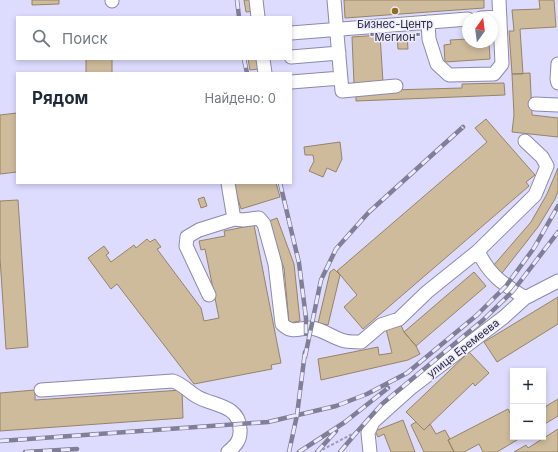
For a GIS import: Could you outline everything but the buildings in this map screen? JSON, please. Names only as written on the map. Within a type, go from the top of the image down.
[{"type":"street","points":[[256,0],[258,16]]},
{"type":"street","points":[[334,0],[342,91],[396,86]]},
{"type":"street","points":[[428,22],[429,39],[437,64],[449,75],[494,74],[502,64],[499,0]]},
{"type":"street","points":[[292,33],[462,19]]},
{"type":"street","points":[[292,57],[338,53]]},
{"type":"street","points":[[263,60],[265,72]]},
{"type":"street","points":[[558,64],[558,83]]},
{"type":"street","points":[[292,82],[341,78]]},
{"type":"street","points":[[536,104],[558,106]]},
{"type":"street","points":[[209,295],[186,246],[187,237],[199,230],[234,219],[243,220],[259,218],[264,224],[275,264],[282,324],[287,329],[317,329],[345,341],[361,342],[381,325],[398,319],[427,292],[478,251],[535,195],[547,166],[542,157],[525,141]]},
{"type":"street","points":[[228,184],[234,219]]},
{"type":"street","points":[[478,251],[482,261],[491,273],[506,286],[525,298]]},
{"type":"street","name":"улица Еремеева","points":[[373,422],[412,387],[504,317],[525,298],[558,281]]},
{"type":"street","points":[[41,390],[173,381],[177,382],[197,397],[230,410],[238,417],[241,434],[238,443],[228,452]]},
{"type":"street","points":[[370,452],[368,433],[373,422]]},
{"type":"path","points":[[318,452],[373,422]]},
{"type":"railway","points":[[237,0],[239,16]]},
{"type":"railway","points":[[244,60],[247,72]]},
{"type":"railway","points":[[305,357],[321,280],[336,249],[369,212],[463,127]]},
{"type":"railway","points":[[280,184],[299,263],[306,318],[306,334]]},
{"type":"railway","points":[[0,441],[268,422],[336,406],[367,394],[407,373],[477,315],[506,286],[534,248],[558,206]]},
{"type":"railway","points":[[340,452],[382,404],[482,321],[513,291],[558,232]]},
{"type":"railway","points":[[289,452],[297,415],[305,352]]},
{"type":"railway","points":[[299,452],[345,422],[388,388]]},
{"type":"railway","points":[[317,452],[336,431]]},
{"type":"railway","points":[[25,452],[77,449]]},
{"type":"place","name":"Бизнес-Центр \"Мегион\"","points":[[395,11]]}]
